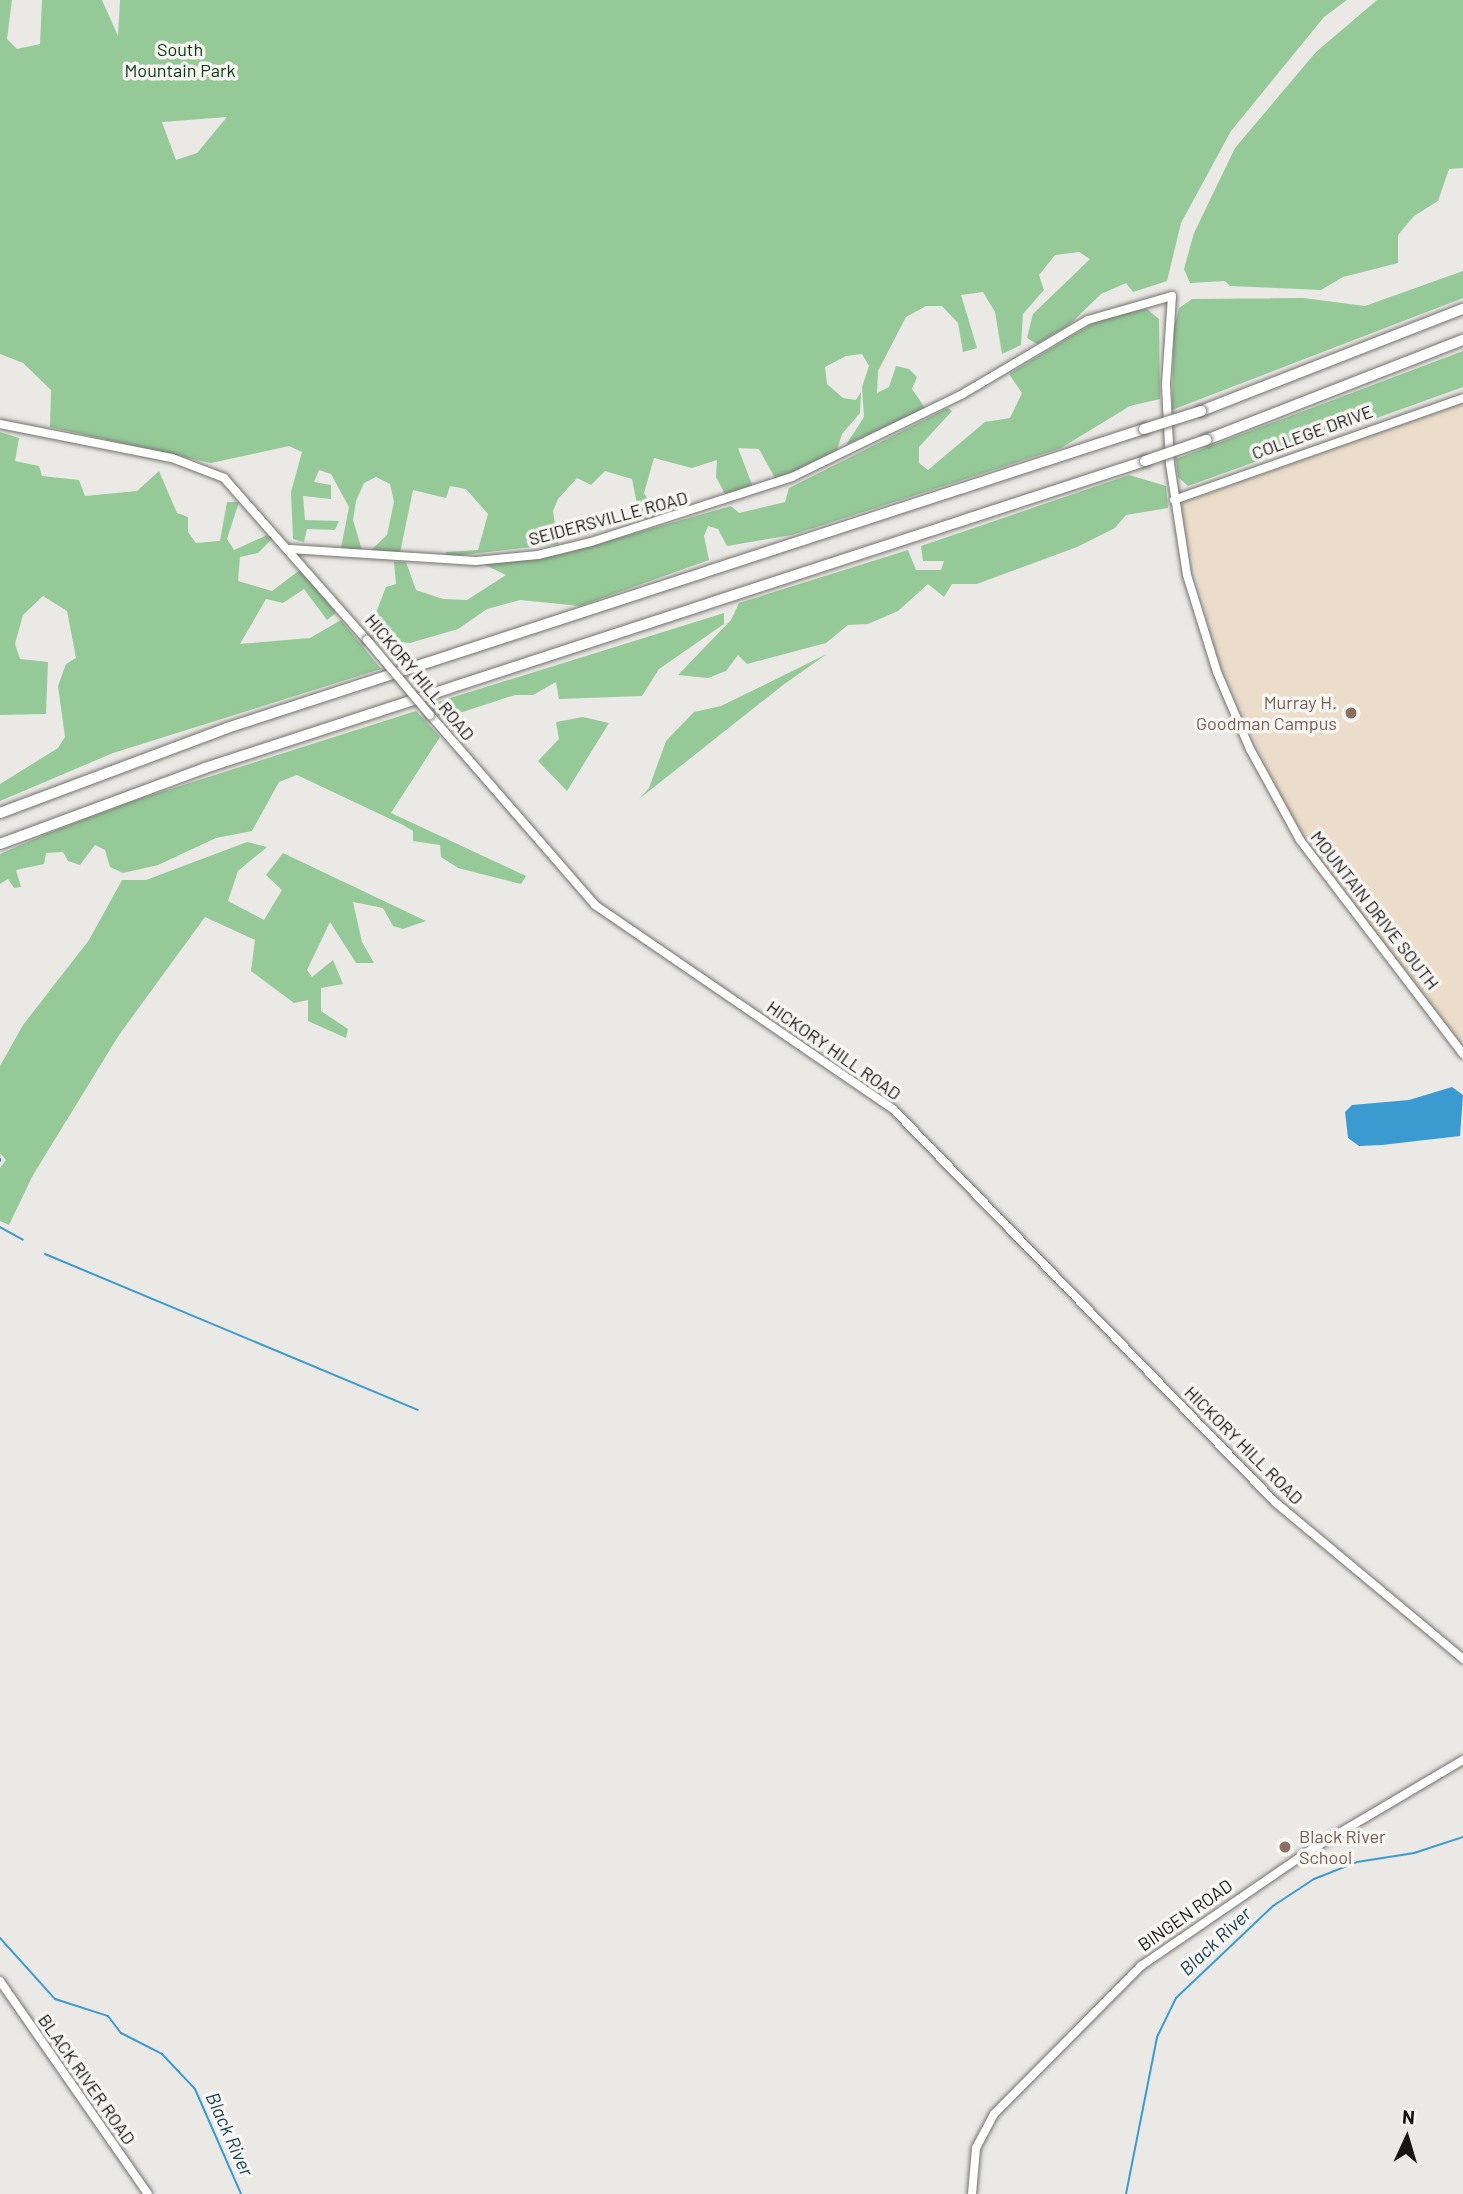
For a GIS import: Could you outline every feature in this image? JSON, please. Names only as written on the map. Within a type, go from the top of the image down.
[{"type":"highway","points":[[0,813],[227,728],[1201,411],[1463,309]]},
{"type":"highway","points":[[0,844],[179,777],[1206,440],[1463,340]]},
{"type":"street","name":"MOUNTAIN DRIVE SOUTH","points":[[1172,296],[1166,394],[1174,500],[1204,634],[1255,760],[1317,864],[1463,1054]]},
{"type":"street","name":"SEIDERSVILLE ROAD","points":[[290,549],[475,561],[538,555],[615,535],[792,477],[961,395],[1088,320],[1172,296]]},
{"type":"street","name":"COLLEGE DRIVE","points":[[1174,500],[1463,398]]},
{"type":"street","points":[[0,424],[200,466],[233,486],[290,549]]},
{"type":"street","name":"HICKORY HILL ROAD","points":[[290,549],[595,905],[893,1110],[1276,1503],[1463,1659]]},
{"type":"street","name":"BINGEN ROAD","points":[[972,2194],[976,2148],[994,2114],[1141,1966],[1308,1851],[1463,1760]]},
{"type":"street","name":"BLACK RIVER ROAD","points":[[0,1981],[148,2194]]},
{"type":"shaded area","name":"Murray H. Goodman Campus","points":[[1463,403],[1463,1046],[1338,886],[1284,805],[1216,655],[1180,509],[1184,502]]},
{"type":"green space","name":"South Mountain Park","points":[[0,0],[12,0],[7,39],[17,49],[40,44],[42,0],[102,0],[118,36],[120,0],[1347,0],[1324,17],[1231,131],[1181,223],[1167,281],[1133,292],[1126,283],[1101,294],[1069,325],[1037,344],[1027,338],[1033,314],[1090,259],[1079,252],[1055,255],[1039,275],[1044,290],[1023,314],[1021,345],[1002,354],[995,312],[983,292],[961,295],[977,348],[963,352],[958,323],[942,306],[926,306],[906,317],[878,371],[877,393],[889,387],[896,366],[909,369],[917,377],[912,389],[925,408],[846,445],[864,417],[862,387],[869,366],[862,354],[846,356],[825,367],[827,384],[843,398],[856,400],[861,392],[860,413],[842,434],[837,450],[776,480],[759,449],[738,448],[753,487],[726,496],[716,477],[717,460],[692,468],[654,458],[644,493],[657,515],[647,521],[639,514],[632,479],[605,471],[591,485],[577,478],[558,499],[553,511],[558,544],[445,557],[446,552],[478,550],[488,514],[466,489],[450,486],[446,498],[413,490],[400,553],[370,551],[387,535],[394,502],[390,484],[376,477],[364,483],[356,501],[353,520],[362,550],[341,548],[349,507],[331,474],[319,470],[314,482],[331,485],[331,499],[303,496],[305,520],[339,521],[335,530],[307,529],[304,542],[293,539],[291,492],[302,452],[289,446],[211,463],[50,427],[51,390],[23,363],[0,354]],"holes":[[[227,117],[197,153],[176,160],[162,122]]]},
{"type":"green space","points":[[1377,0],[1463,0],[1463,168],[1449,169],[1438,201],[1414,216],[1398,235],[1398,263],[1343,277],[1321,290],[1230,286],[1225,281],[1190,283],[1184,269],[1194,233],[1235,148],[1316,52]]},
{"type":"green space","points":[[1463,271],[1463,298],[1172,410],[1174,328],[1179,308],[1192,299],[1303,298],[1365,306]]},
{"type":"green space","points":[[1147,309],[1159,319],[1160,399],[1130,406],[1061,448],[792,535],[727,546],[718,529],[708,526],[704,536],[709,560],[580,606],[520,600],[487,609],[458,629],[410,643],[374,639],[369,631],[386,587],[396,584],[394,562],[406,562],[416,590],[443,599],[467,600],[506,575],[483,564],[562,554],[731,506],[739,513],[785,502],[789,488],[948,408],[952,411],[919,447],[919,463],[928,470],[985,422],[1010,418],[1022,393],[1009,374],[1103,317]]},
{"type":"green space","points":[[1463,351],[1463,387],[1188,486],[1178,477],[1176,459]]},
{"type":"green space","points":[[0,432],[19,438],[15,461],[39,466],[42,476],[79,480],[85,496],[137,491],[159,471],[177,513],[188,517],[188,532],[196,543],[220,541],[227,502],[239,502],[227,539],[234,550],[267,535],[272,539],[258,553],[240,557],[238,581],[272,591],[301,569],[336,613],[327,620],[304,589],[283,603],[266,599],[240,644],[310,638],[341,620],[381,669],[113,753],[0,801],[0,784],[58,748],[65,737],[58,686],[66,664],[76,658],[67,611],[43,596],[23,615],[15,644],[20,659],[48,662],[46,714],[0,715]]},
{"type":"green space","points":[[1129,475],[1166,486],[1168,508],[1126,515],[1115,528],[1077,547],[977,584],[952,584],[944,597],[928,584],[898,611],[868,624],[848,625],[826,643],[747,664],[738,655],[726,671],[708,678],[678,675],[731,620],[739,603],[908,550],[916,570],[941,570],[944,561],[923,561],[921,546]]},
{"type":"green space","points":[[724,613],[724,624],[659,669],[642,696],[559,699],[556,682],[533,695],[515,695],[441,719],[428,705]]},
{"type":"green space","points":[[827,654],[783,685],[639,799],[649,788],[666,741],[694,712],[721,706]]},
{"type":"green space","points":[[416,711],[440,737],[391,813],[526,876],[521,884],[458,868],[441,857],[440,845],[413,841],[413,831],[403,825],[297,775],[279,782],[252,831],[216,838],[158,865],[123,873],[110,867],[105,850],[95,845],[80,865],[68,861],[63,852],[46,853],[44,864],[16,870],[21,887],[14,888],[8,879],[0,884],[0,854],[46,834],[133,801]]},
{"type":"green space","points":[[583,717],[609,723],[567,791],[538,761],[559,739],[556,722]]},
{"type":"green space","points":[[247,842],[267,847],[238,871],[228,901],[264,920],[282,890],[266,875],[283,853],[426,921],[403,929],[393,926],[383,908],[353,902],[362,942],[374,963],[356,963],[330,922],[307,970],[312,977],[333,960],[343,984],[321,988],[321,1011],[348,1029],[346,1038],[308,1021],[308,1000],[294,1003],[251,971],[255,940],[205,917],[119,1035],[33,1175],[9,1225],[0,1221],[0,1168],[6,1160],[0,1153],[0,1066],[23,1025],[89,940],[122,880],[146,880]]},
{"type":"water","points":[[1452,1087],[1463,1095],[1460,1136],[1359,1146],[1348,1138],[1345,1112],[1352,1105],[1409,1100]]},
{"type":"waterway","points":[[0,1227],[23,1240]]},
{"type":"waterway","points":[[45,1254],[418,1410]]},
{"type":"waterway","name":"Black River","points":[[1126,2194],[1157,2037],[1176,1998],[1273,1906],[1314,1879],[1357,1862],[1414,1853],[1463,1837]]},
{"type":"waterway","name":"Black River","points":[[0,1938],[55,1999],[108,2016],[121,2033],[162,2054],[195,2089],[241,2194]]},
{"type":"place","name":"Murray H. Goodman Campus","points":[[1351,713]]},
{"type":"place","name":"Black River School","points":[[1285,1847]]}]
